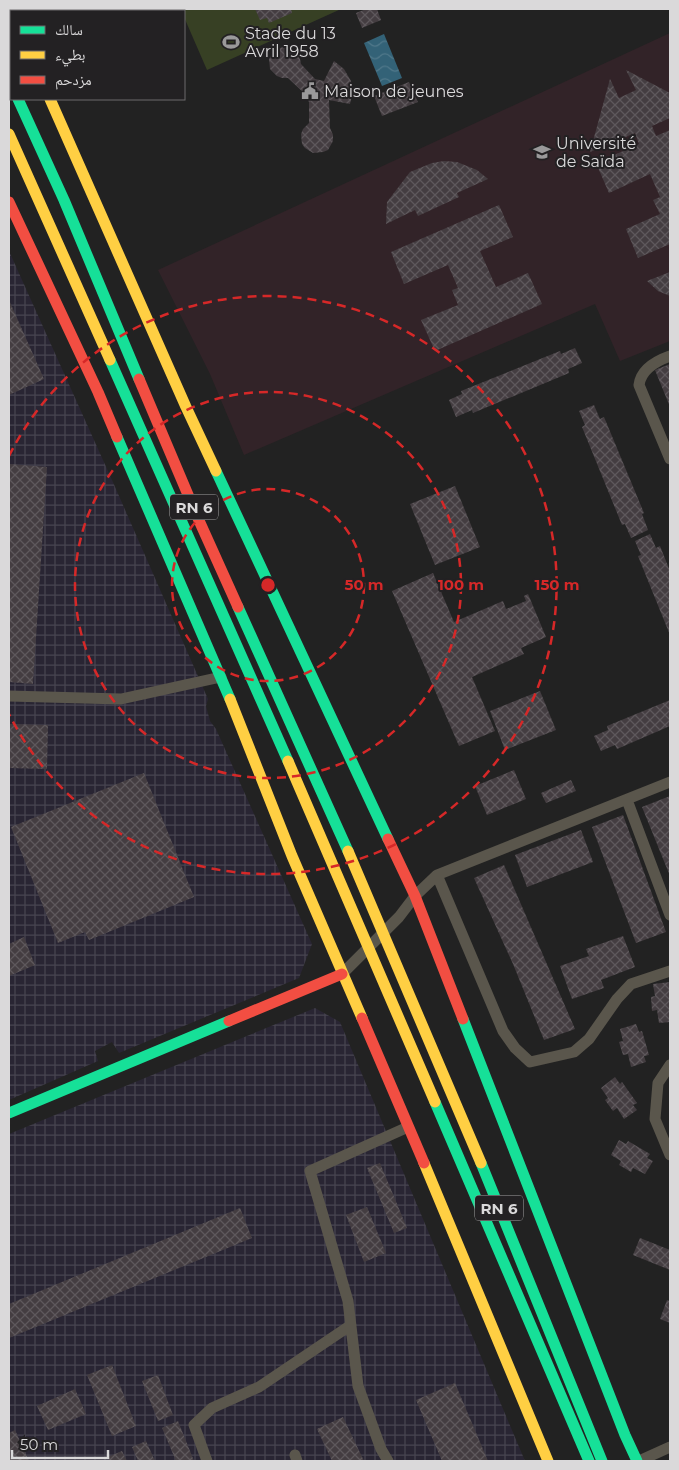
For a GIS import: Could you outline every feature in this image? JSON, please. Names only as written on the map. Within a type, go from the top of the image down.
[{"type":"main road","name":"RN 6","points":[[18,100],[64,200],[197,516],[332,813],[539,1304],[602,1461]]},
{"type":"main road","points":[[50,100],[186,407],[415,896],[460,1016],[621,1426],[638,1461]]},
{"type":"main road","name":"RN 6","points":[[9,134],[170,493],[376,962],[589,1461]]},
{"type":"main road","points":[[9,202],[98,392],[221,677],[292,856],[548,1461]]},
{"type":"main road","points":[[9,1113],[40,1098],[342,974]]},
{"type":"main road","name":"RN 6","points":[[539,1304],[610,1461]]},
{"type":"main road","name":"RN 6","points":[[526,1316],[580,1461]]},
{"type":"street","points":[[670,356],[647,368],[640,378],[639,385],[670,459]]},
{"type":"street","points":[[9,696],[121,698],[221,677]]},
{"type":"street","points":[[342,974],[399,917],[415,896],[437,875],[670,782]]},
{"type":"street","points":[[627,800],[670,915]]},
{"type":"street","points":[[437,875],[503,1031],[515,1048],[530,1062],[574,1052],[589,1039],[617,999],[631,984],[670,971]]},
{"type":"street","points":[[670,1065],[658,1083],[655,1119],[670,1155]]},
{"type":"street","points":[[388,1461],[381,1449],[358,1386],[348,1301],[310,1171],[408,1127]]},
{"type":"street","points":[[207,1461],[194,1425],[212,1408],[259,1387],[350,1325]]},
{"type":"street","points":[[638,1461],[670,1447]]},
{"type":"shaded area","name":"Université de Saïda","points":[[670,33],[670,341],[620,361],[595,304],[244,455],[210,374],[158,270]]},
{"type":"shaded area","points":[[9,251],[208,699],[206,706],[210,721],[216,729],[312,944],[299,978],[119,1053],[112,1042],[95,1051],[98,1061],[9,1100]]},
{"type":"shaded area","points":[[315,1008],[340,1022],[525,1461],[9,1461],[9,1134]]},
{"type":"green space","name":"Stade du 13 Avril 1958","points":[[341,9],[207,70],[185,19],[185,10],[180,10]]},
{"type":"water","points":[[384,34],[402,78],[382,86],[364,43]]},
{"type":"building","points":[[255,9],[291,9],[292,13],[269,23],[267,18],[260,20]]},
{"type":"building","points":[[366,9],[377,9],[381,20],[362,28],[356,13]]},
{"type":"building","points":[[285,46],[295,50],[301,64],[315,79],[324,81],[334,61],[344,69],[351,81],[352,95],[350,104],[329,100],[330,128],[333,141],[328,150],[323,152],[313,153],[302,144],[301,134],[309,123],[309,102],[304,93],[288,78],[277,76],[270,69],[269,59],[272,54],[275,50]]},
{"type":"building","points":[[626,70],[670,93],[670,118],[652,126],[656,136],[670,130],[670,244],[638,258],[626,229],[660,214],[653,200],[660,197],[650,174],[609,193],[596,163],[639,144],[635,133],[590,152],[610,79],[619,98],[636,90]]},
{"type":"building","points":[[409,82],[418,102],[382,116],[374,96]]},
{"type":"building","points":[[444,161],[457,162],[477,170],[488,179],[457,193],[459,197],[418,216],[415,210],[386,224],[387,202],[410,172],[432,163]]},
{"type":"building","points":[[499,205],[513,237],[480,251],[496,287],[528,273],[542,304],[435,351],[421,320],[458,305],[452,290],[458,288],[448,265],[404,284],[391,252]]},
{"type":"building","points":[[670,272],[670,296],[658,291],[647,281]]},
{"type":"building","points":[[9,300],[44,379],[9,395]]},
{"type":"building","points":[[575,348],[582,363],[568,369],[569,373],[473,413],[472,410],[456,417],[449,400],[462,394],[461,391],[560,351],[561,354]]},
{"type":"building","points":[[670,364],[670,407],[655,370]]},
{"type":"building","points":[[594,405],[600,419],[604,417],[644,513],[642,514],[648,530],[631,538],[625,524],[622,525],[582,427],[585,425],[579,411]]},
{"type":"building","points":[[9,464],[47,467],[33,684],[9,682]]},
{"type":"building","points":[[455,486],[480,547],[435,565],[410,504]]},
{"type":"building","points":[[650,534],[656,548],[660,546],[670,571],[670,635],[638,556],[641,555],[635,541]]},
{"type":"building","points":[[433,573],[454,622],[503,601],[506,609],[526,601],[524,596],[528,594],[546,637],[521,648],[524,654],[472,677],[495,731],[459,746],[392,591]]},
{"type":"building","points":[[540,691],[556,730],[505,750],[490,711]]},
{"type":"building","points":[[670,700],[670,726],[617,749],[615,745],[601,751],[594,736],[608,730],[607,726]]},
{"type":"building","points":[[9,724],[48,725],[47,769],[9,768]]},
{"type":"building","points":[[514,770],[526,799],[487,815],[475,786]]},
{"type":"building","points":[[144,773],[194,897],[89,940],[85,932],[58,943],[11,827]]},
{"type":"building","points":[[571,780],[576,791],[546,803],[541,793]]},
{"type":"building","points":[[670,796],[670,876],[642,807]]},
{"type":"building","points":[[623,815],[666,932],[636,943],[592,827]]},
{"type":"building","points":[[581,830],[593,862],[527,887],[515,855]]},
{"type":"building","points":[[504,865],[575,1029],[544,1040],[513,964],[474,878]]},
{"type":"building","points":[[623,936],[635,967],[601,980],[604,988],[572,999],[560,966],[589,956],[586,949]]},
{"type":"building","points":[[24,937],[35,965],[9,976],[9,944]]},
{"type":"building","points":[[670,982],[670,1022],[659,1023],[657,1010],[652,1011],[651,997],[655,996],[653,984]]},
{"type":"building","points":[[636,1024],[639,1032],[642,1031],[649,1055],[644,1056],[646,1062],[631,1067],[628,1054],[623,1055],[619,1042],[623,1041],[620,1029]]},
{"type":"building","points":[[615,1077],[620,1084],[622,1082],[637,1103],[633,1105],[637,1110],[624,1119],[617,1108],[613,1111],[605,1100],[608,1098],[601,1088]]},
{"type":"building","points":[[619,1140],[626,1144],[628,1141],[650,1154],[647,1158],[653,1161],[645,1174],[633,1168],[631,1172],[619,1165],[621,1161],[611,1155]]},
{"type":"building","points":[[380,1163],[407,1228],[394,1233],[367,1168]]},
{"type":"building","points":[[367,1207],[386,1253],[364,1262],[346,1215]]},
{"type":"building","points":[[240,1208],[252,1238],[9,1338],[9,1304]]},
{"type":"building","points":[[640,1238],[670,1250],[670,1270],[633,1255]]},
{"type":"building","points":[[667,1300],[670,1301],[670,1323],[660,1319]]},
{"type":"building","points":[[112,1365],[136,1426],[112,1436],[87,1375]]},
{"type":"building","points":[[158,1375],[173,1415],[158,1421],[142,1381]]},
{"type":"building","points":[[455,1383],[488,1461],[442,1461],[416,1400]]},
{"type":"building","points":[[75,1389],[86,1414],[48,1430],[37,1406]]},
{"type":"building","points":[[343,1417],[364,1461],[332,1461],[317,1429]]},
{"type":"building","points":[[178,1421],[194,1461],[176,1461],[162,1428]]},
{"type":"building","points":[[15,1430],[29,1461],[9,1461],[9,1433]]},
{"type":"building","points":[[146,1441],[155,1461],[138,1461],[132,1447]]},
{"type":"building","points":[[122,1451],[127,1461],[110,1461],[108,1457]]},
{"type":"traffic: fast","points":[[18,100],[64,200],[139,379]]},
{"type":"traffic: fast","points":[[110,360],[288,761]]},
{"type":"traffic: fast","points":[[117,437],[230,699]]},
{"type":"traffic: fast","points":[[216,471],[388,839]]},
{"type":"traffic: fast","points":[[238,607],[348,851]]},
{"type":"traffic: fast","points":[[463,1019],[625,1435],[637,1461]]},
{"type":"traffic: fast","points":[[9,1113],[229,1021]]},
{"type":"traffic: fast","points":[[435,1102],[589,1461]]},
{"type":"traffic: fast","points":[[481,1163],[602,1461]]},
{"type":"traffic: slow","points":[[50,100],[216,471]]},
{"type":"traffic: slow","points":[[9,134],[110,360]]},
{"type":"traffic: slow","points":[[230,699],[292,856],[362,1018]]},
{"type":"traffic: slow","points":[[288,761],[435,1102]]},
{"type":"traffic: slow","points":[[348,851],[481,1163]]},
{"type":"traffic: slow","points":[[424,1163],[548,1461]]},
{"type":"traffic: jam","points":[[9,202],[98,392],[117,437]]},
{"type":"traffic: jam","points":[[139,379],[238,607]]},
{"type":"traffic: jam","points":[[388,839],[415,896],[463,1019]]},
{"type":"traffic: jam","points":[[229,1021],[342,974]]},
{"type":"traffic: jam","points":[[362,1018],[424,1163]]},
{"type":"place","name":"Stade du 13 Avril 1958","points":[[231,42]]},
{"type":"place","name":"Maison de jeunes","points":[[310,91]]},
{"type":"place","name":"Université de Saïda","points":[[542,152]]}]
